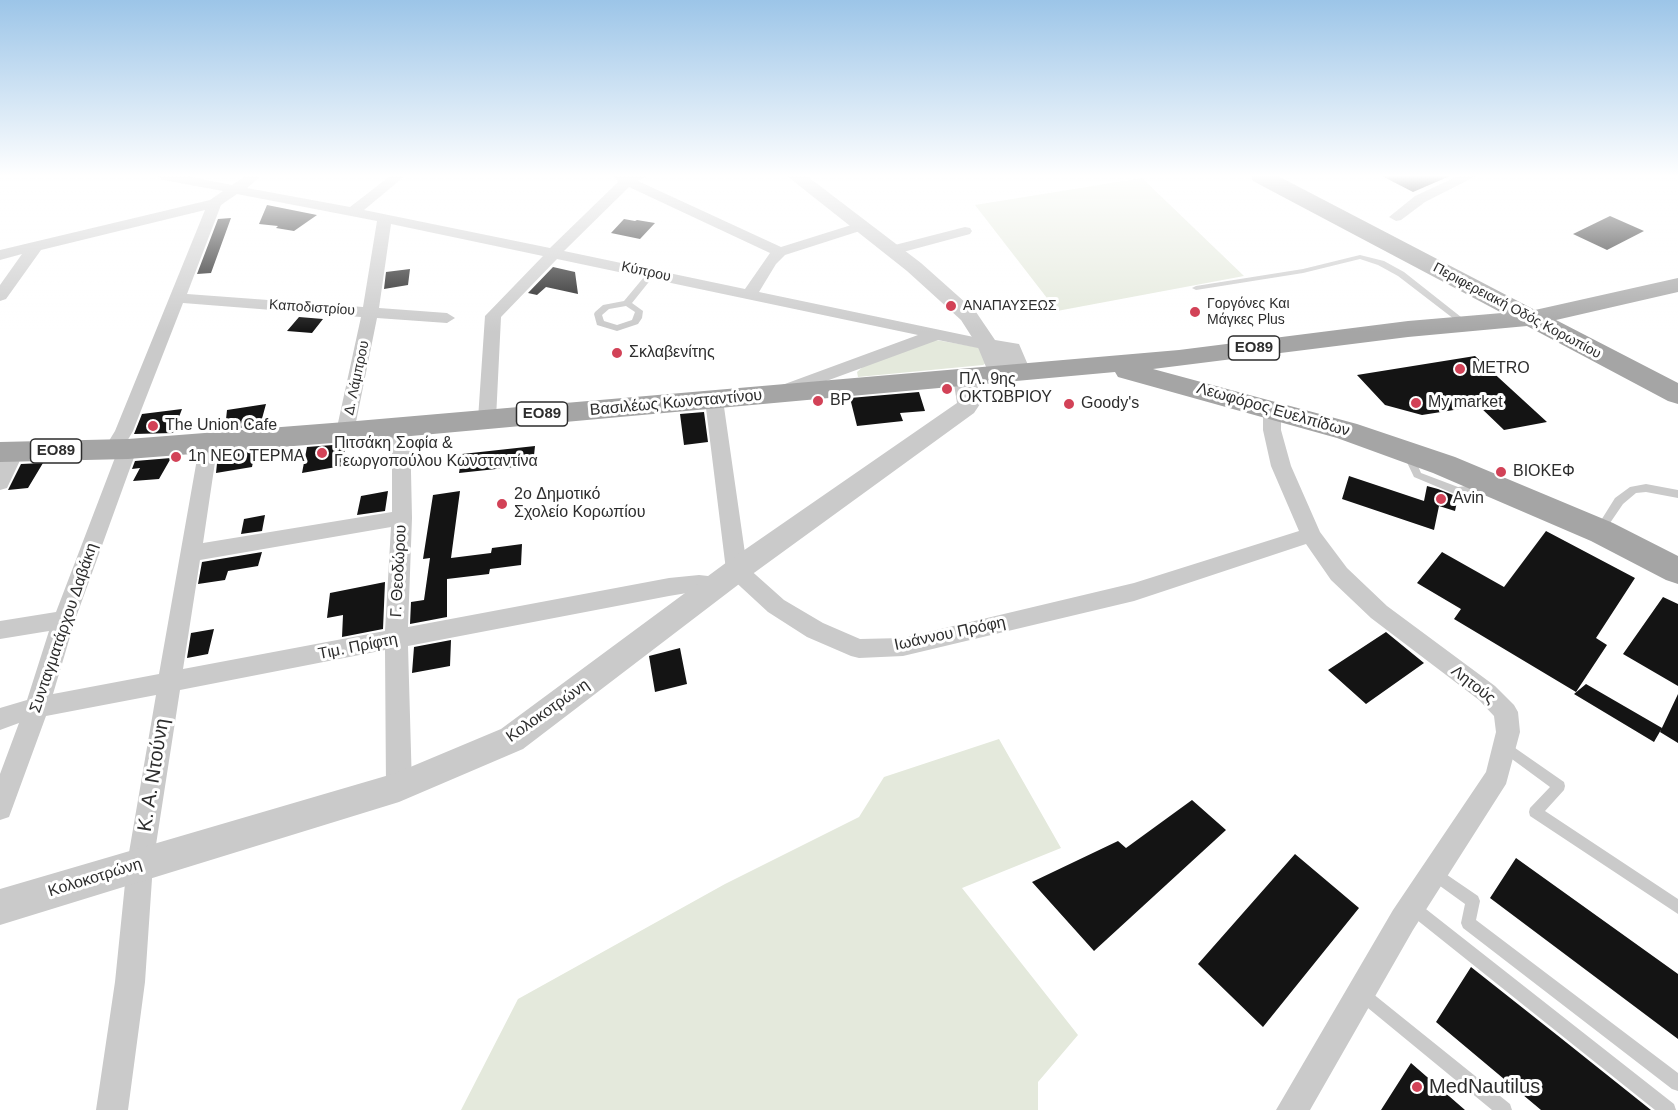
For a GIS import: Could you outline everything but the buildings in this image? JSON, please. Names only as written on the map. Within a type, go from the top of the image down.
[{"type":"main road","name":"Περιφερειακή Οδός Κορωπίου","points":[[1364,228],[1678,379]]},
{"type":"main road","name":"Περιφερειακή Οδός Κορωπίου","points":[[1379,228],[1531,310],[1678,396]]},
{"type":"main road","name":"ΕΟ89","points":[[1095,365],[1179,358],[1408,329],[1668,287]]},
{"type":"main road","name":"ΕΟ89","points":[[1408,329],[1457,317],[1531,310]]},
{"type":"main road","name":"Βασιλέως Κωνσταντίνου","points":[[7,452],[120,449],[345,432],[964,378],[1004,360],[1095,365]]},
{"type":"main road","name":"Λεωφόρος Ευελπίδων","points":[[1095,365],[1272,409],[1407,452],[1678,556]]},
{"type":"main road","name":"Λεωφόρος Ευελπίδων","points":[[1444,465],[1495,477],[1603,527],[1678,571]]},
{"type":"street","points":[[0,255],[114,228]]},
{"type":"street","name":"Συνταγματάρχου Δαβάκη","points":[[0,808],[37,707],[124,431],[206,228]]},
{"type":"street","name":"Δ. Λάμπρου","points":[[345,432],[370,313],[383,228]]},
{"type":"street","name":"Κύπρου","points":[[434,228],[937,334],[1004,360]]},
{"type":"street","points":[[487,419],[493,316],[578,228]]},
{"type":"street","points":[[729,228],[780,252]]},
{"type":"street","points":[[750,294],[770,261],[780,252],[855,228]]},
{"type":"street","points":[[863,228],[969,316],[1004,360]]},
{"type":"street","points":[[892,250],[965,231]]},
{"type":"street","points":[[0,296],[35,247]]},
{"type":"street","name":"Καποδιστρίου","points":[[177,298],[447,318]]},
{"type":"street","points":[[783,394],[937,334]]},
{"type":"street","name":"Κολοκοτρώνη","points":[[0,907],[399,787],[512,739],[727,577],[966,408],[970,401],[964,378]]},
{"type":"street","points":[[714,400],[727,577]]},
{"type":"street","name":"Λητούς","points":[[1272,409],[1272,430],[1281,466],[1311,535],[1339,574],[1378,612],[1487,693],[1506,712],[1508,732],[1497,776],[1411,907],[1292,1110]]},
{"type":"street","name":"Γ. Θεοδώρου","points":[[399,787],[396,640],[402,518],[401,426]]},
{"type":"street","name":"Κ. Α. Ντούνη","points":[[112,1110],[130,982],[140,864],[209,442]]},
{"type":"street","points":[[0,483],[7,452]]},
{"type":"street","points":[[192,553],[402,518]]},
{"type":"street","name":"Ιωάννου Πρόφη","points":[[727,577],[815,630],[859,649],[903,647],[1134,592],[1311,535]]},
{"type":"street","name":"Τιμ. Πρίφτη","points":[[0,719],[37,707],[727,577]]},
{"type":"street","points":[[0,630],[64,620]]},
{"type":"lane","points":[[1196,288],[1303,271],[1349,259],[1371,259],[1401,274],[1457,317]]},
{"type":"lane","points":[[627,303],[639,311],[635,322],[617,328],[600,323],[598,314],[606,307],[627,303],[652,273]]},
{"type":"lane","points":[[1407,452],[1417,475],[1457,491],[1495,487]]},
{"type":"lane","points":[[1603,527],[1619,501],[1633,490],[1646,488],[1678,494]]},
{"type":"lane","points":[[1504,747],[1559,786],[1535,812],[1678,907]]},
{"type":"lane","points":[[1433,872],[1473,902],[1468,923],[1678,1083]]},
{"type":"lane","points":[[1411,907],[1668,1110]]},
{"type":"lane","points":[[1361,993],[1504,1110]]},
{"type":"shaded area","points":[[993,228],[1194,228],[1244,276],[1057,311]]},
{"type":"shaded area","points":[[936,340],[982,348],[988,362],[983,365],[858,377],[857,372],[865,365]]},
{"type":"shaded area","points":[[999,739],[1061,848],[962,888],[1078,1035],[1038,1082],[1038,1110],[461,1110],[518,999],[725,884],[859,817],[884,777]]},
{"type":"place","name":"ΑΝΑΠΑΥΣΕΩΣ","points":[[951,306]]},
{"type":"place","name":"Γοργόνες Και Μάγκες Plus","points":[[1195,312]]},
{"type":"place","name":"Σκλαβενίτης","points":[[617,353]]},
{"type":"place","name":"METRO","points":[[1460,369]]},
{"type":"place","name":"ΠΛ. 9ης ΟΚΤΩΒΡΙΟΥ","points":[[947,389]]},
{"type":"place","name":"BP","points":[[818,401]]},
{"type":"place","name":"My market","points":[[1416,403]]},
{"type":"place","name":"Goody's","points":[[1069,404]]},
{"type":"place","name":"The Union Cafe","points":[[153,426]]},
{"type":"place","name":"Πιτσάκη Σοφία & Γεωργοπούλου Κωνσταντίνα","points":[[322,453]]},
{"type":"place","name":"1η ΝΕΟ ΤΕΡΜΑ","points":[[176,457]]},
{"type":"place","name":"ΒΙΟΚΕΦ","points":[[1501,472]]},
{"type":"place","name":"Avin","points":[[1441,499]]},
{"type":"place","name":"2ο Δημοτικό Σχολείο Κορωπίου","points":[[502,504]]},
{"type":"place","name":"MedNautilus","points":[[1417,1087]]}]
